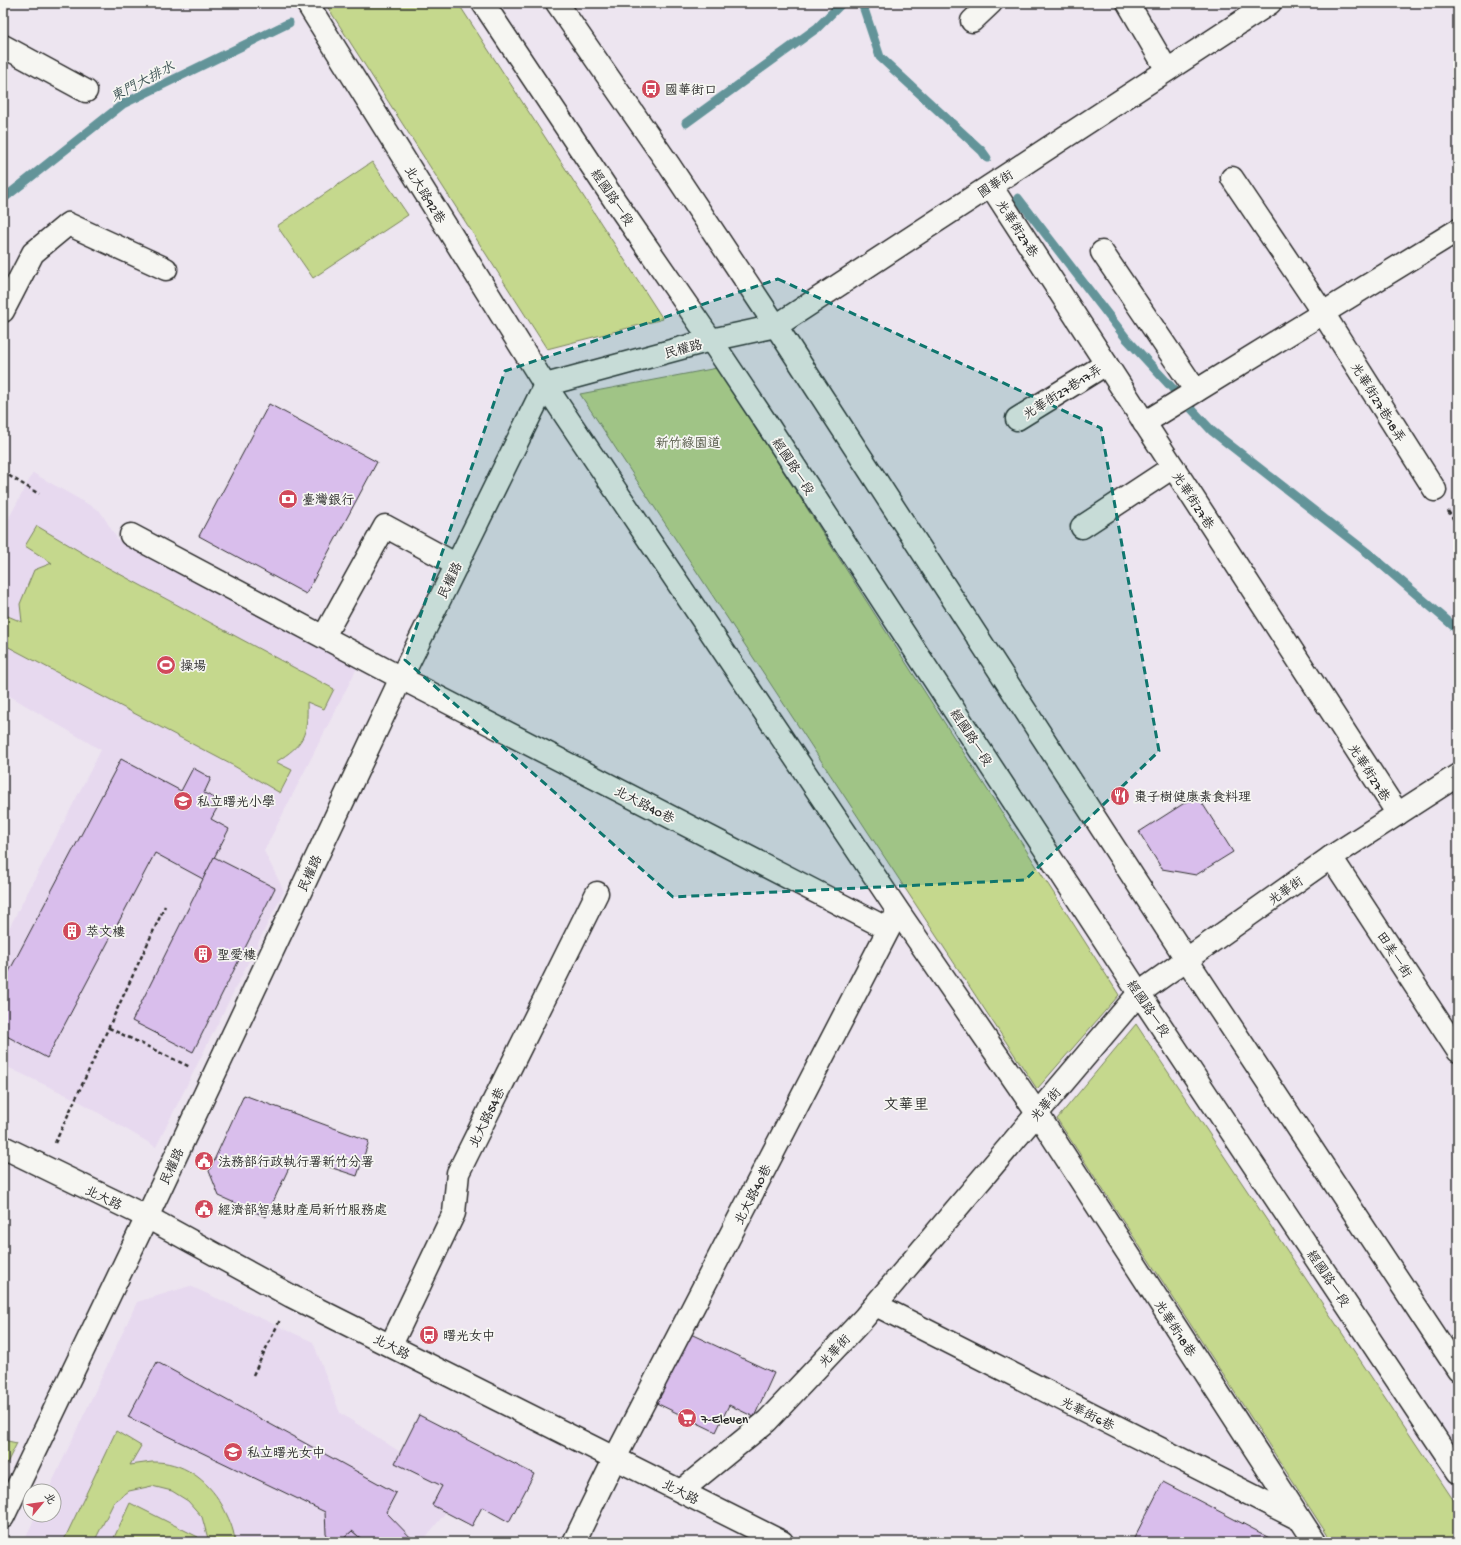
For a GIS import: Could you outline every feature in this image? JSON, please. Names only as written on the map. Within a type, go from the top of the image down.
[{"type":"street","name":"北大路92巷","points":[[307,3],[545,385],[893,920]]},
{"type":"street","points":[[557,3],[669,165],[776,326],[1187,960],[1458,1370]]},
{"type":"street","points":[[972,22],[991,3]]},
{"type":"street","points":[[1128,3],[1167,70]]},
{"type":"street","name":"國華街","points":[[711,340],[776,326],[1270,3]]},
{"type":"street","name":"經國路一段","points":[[484,4],[615,201],[711,340],[1139,993],[1458,1472]]},
{"type":"street","points":[[3,46],[86,91]]},
{"type":"street","name":"光華街27巷18弄","points":[[1232,178],[1323,313],[1434,490]]},
{"type":"street","name":"光華街27巷","points":[[991,186],[1398,814]]},
{"type":"street","points":[[3,311],[34,253],[68,224],[166,269]]},
{"type":"street","points":[[1144,423],[1458,230]]},
{"type":"street","points":[[1102,252],[1196,391]]},
{"type":"street","name":"民權路","points":[[3,1517],[213,1078],[401,678],[545,385],[711,340]]},
{"type":"street","name":"光華街27巷17弄","points":[[1017,419],[1106,364]]},
{"type":"street","points":[[1082,527],[1173,467]]},
{"type":"street","points":[[324,636],[385,526],[457,565]]},
{"type":"street","name":"北大路40巷","points":[[131,535],[401,678],[893,920],[615,1458],[574,1542]]},
{"type":"street","name":"光華街","points":[[681,1491],[767,1420],[876,1305],[1139,993],[1331,857],[1458,775]]},
{"type":"street","name":"田美一街","points":[[1331,857],[1458,1051]]},
{"type":"street","name":"北大路54巷","points":[[391,1345],[454,1213],[458,1173],[597,893]]},
{"type":"street","name":"光華街18巷","points":[[893,920],[1037,1114],[1315,1542]]},
{"type":"street","name":"北大路","points":[[3,1147],[147,1217],[291,1296],[782,1542]]},
{"type":"street","name":"光華街6巷","points":[[876,1305],[1301,1520]]},
{"type":"path","points":[[3,472],[39,494]]},
{"type":"path","points":[[44,1167],[165,906]]},
{"type":"path","points":[[109,1028],[213,1078]]},
{"type":"path","points":[[253,1375],[291,1296]]},
{"type":"highlighted area","points":[[778,279],[1101,428],[1159,751],[1025,880],[673,897],[405,660],[505,371]]},
{"type":"shaded area","name":"私立曙光小學","points":[[33,473],[100,511],[118,540],[358,666],[264,851],[284,891],[156,1147],[77,1100],[3,1065],[3,940],[101,750],[3,692],[3,529]]},
{"type":"shaded area","name":"私立曙光女中","points":[[190,1286],[313,1342],[340,1413],[462,1492],[422,1542],[24,1542],[32,1523],[62,1523],[62,1483],[52,1483],[137,1302]]},
{"type":"green space","points":[[325,3],[458,3],[663,319],[547,349]]},
{"type":"green space","points":[[372,162],[408,215],[313,278],[277,226]]},
{"type":"green space","name":"新竹綠園道","points":[[717,368],[1119,995],[1037,1089],[580,394]]},
{"type":"green space","points":[[37,526],[101,564],[334,689],[324,709],[307,702],[307,723],[302,738],[293,750],[276,762],[292,770],[280,793],[234,766],[3,644],[3,614],[22,622],[20,604],[34,570],[52,563],[25,546]]},
{"type":"green space","points":[[1136,1024],[1458,1507],[1458,1542],[1332,1542],[1057,1119]]},
{"type":"green space","points":[[116,1431],[141,1446],[130,1465],[163,1462],[183,1468],[193,1473],[209,1487],[222,1505],[232,1527],[235,1542],[209,1542],[202,1517],[188,1501],[172,1491],[152,1486],[129,1491],[114,1502],[94,1542],[63,1542]]},
{"type":"green space","points":[[3,1440],[17,1443],[3,1471]]},
{"type":"green space","points":[[130,1503],[198,1537],[195,1542],[112,1542]]},
{"type":"building","name":"臺灣銀行","points":[[269,404],[377,462],[306,594],[199,536]]},
{"type":"building","name":"萃文樓","points":[[121,759],[181,791],[193,768],[211,778],[204,793],[221,801],[211,819],[229,829],[203,879],[155,853],[47,1058],[3,1034],[3,983]]},
{"type":"building","points":[[1197,795],[1233,852],[1196,875],[1162,869],[1139,832]]},
{"type":"building","name":"聖愛樓","points":[[214,857],[275,888],[193,1052],[132,1021]]},
{"type":"building","points":[[244,1095],[369,1141],[357,1176],[314,1162],[312,1166],[293,1159],[266,1217],[219,1196],[209,1171]]},
{"type":"building","points":[[680,1329],[774,1373],[754,1417],[729,1405],[716,1432],[648,1399]]},
{"type":"building","points":[[157,1362],[396,1493],[386,1512],[415,1542],[365,1542],[352,1531],[340,1542],[330,1542],[326,1533],[325,1512],[128,1417]]},
{"type":"building","points":[[419,1415],[534,1474],[509,1522],[482,1507],[472,1526],[432,1505],[442,1486],[395,1463]]},
{"type":"building","points":[[1163,1482],[1278,1542],[1132,1542]]},
{"type":"building","points":[[352,1531],[365,1542],[340,1542]]},
{"type":"waterway","points":[[686,123],[817,28],[842,3]]},
{"type":"waterway","points":[[862,3],[880,57],[982,151],[987,158]]},
{"type":"waterway","name":"東門大排水","points":[[3,199],[123,104],[289,23]]},
{"type":"waterway","points":[[1018,198],[1126,338],[1212,431],[1373,557],[1457,629],[1458,633]]},
{"type":"place","name":"國華街口","points":[[651,89]]},
{"type":"place","name":"臺灣銀行","points":[[288,499]]},
{"type":"place","name":"操場","points":[[166,665]]},
{"type":"place","name":"棗子樹健康素食料理","points":[[1120,796]]},
{"type":"place","name":"私立曙光小學","points":[[183,801]]},
{"type":"place","name":"萃文樓","points":[[72,931]]},
{"type":"place","name":"聖愛樓","points":[[203,954]]},
{"type":"place","name":"法務部行政執行署新竹分署","points":[[204,1161]]},
{"type":"place","name":"經濟部智慧財產局新竹服務處","points":[[204,1209]]},
{"type":"place","name":"曙光女中","points":[[429,1335]]},
{"type":"place","name":"7-Eleven","points":[[687,1418]]},
{"type":"place","name":"私立曙光女中","points":[[233,1452]]},
{"type":"district","name":"文華里","points":[[906,1104]]}]
